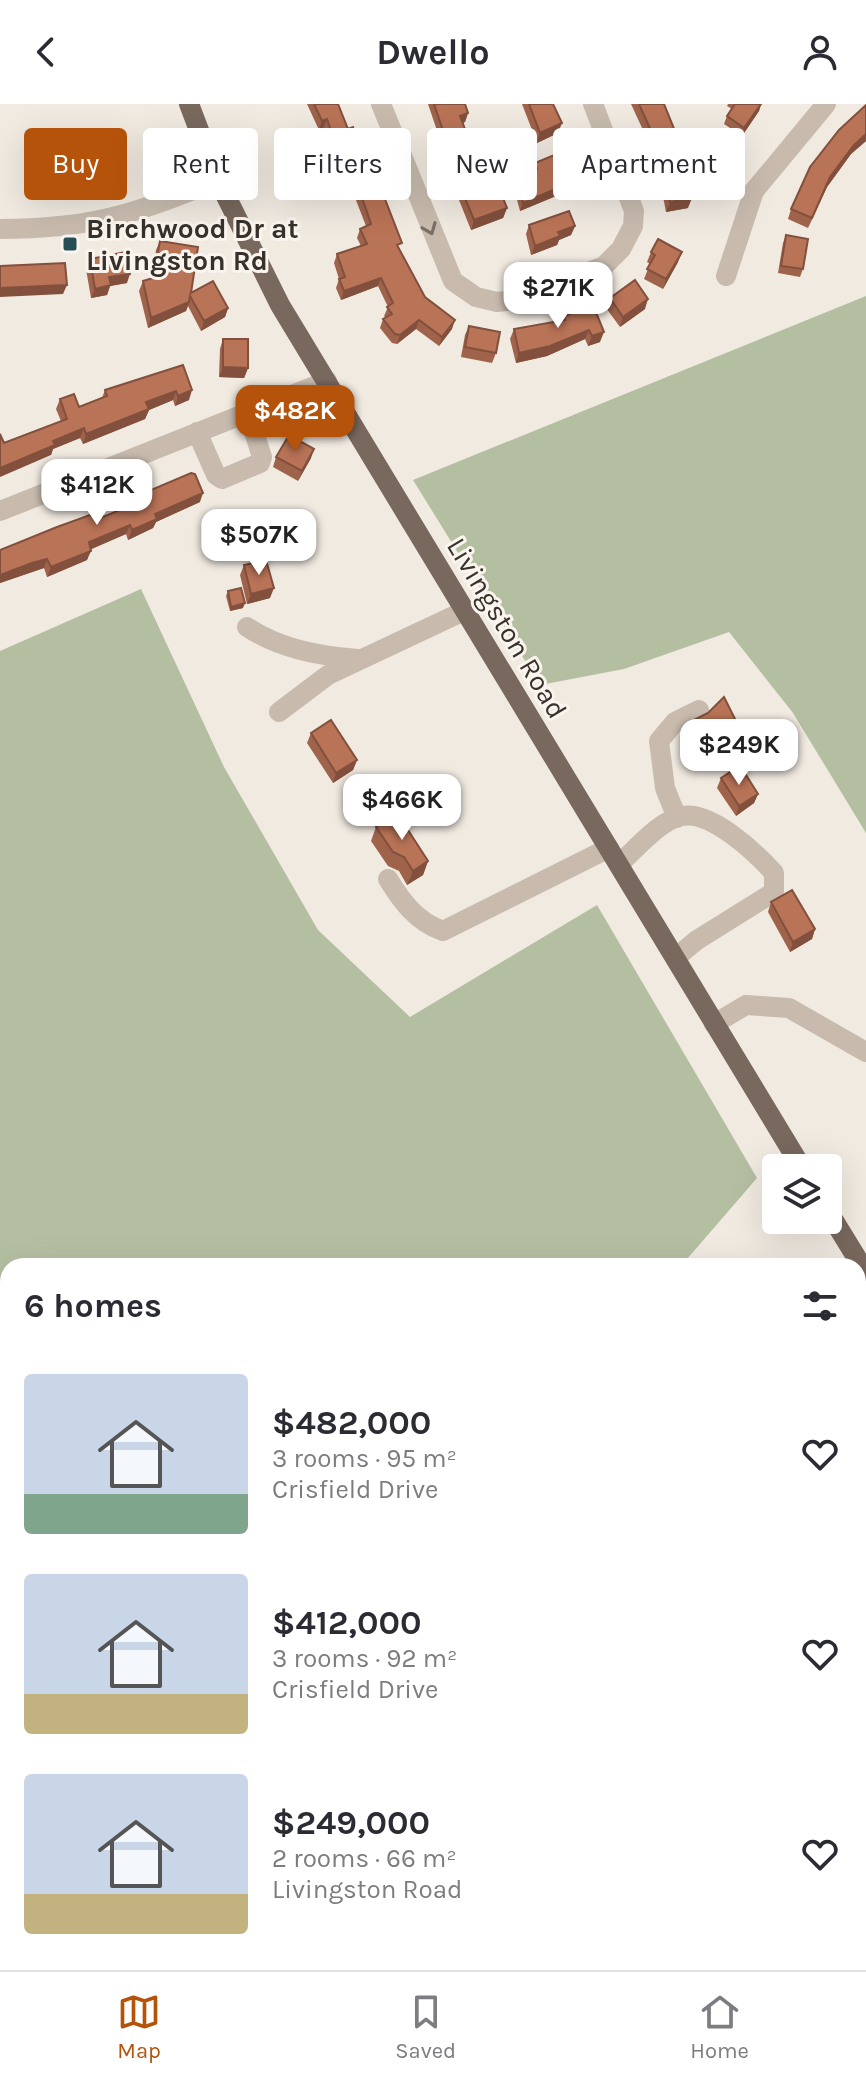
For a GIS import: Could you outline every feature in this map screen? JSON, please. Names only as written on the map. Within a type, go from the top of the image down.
[{"type":"main road","name":"Livingston Road","points":[[189,104],[198,128]]},
{"type":"main road","name":"Livingston Road","points":[[228,200],[280,305],[793,1154]]},
{"type":"main road","points":[[842,1234],[857,1258]]},
{"type":"street","points":[[381,104],[448,272],[459,288],[476,297],[497,302],[516,300],[604,266],[628,241],[634,211],[593,104]]},
{"type":"street","points":[[726,276],[754,191],[826,104]]},
{"type":"street","points":[[0,229],[104,222],[170,200]]},
{"type":"street","points":[[0,511],[327,381]]},
{"type":"street","points":[[197,432],[216,475],[222,479],[260,463],[257,439],[248,413]]},
{"type":"street","points":[[279,712],[328,675],[464,611]]},
{"type":"street","points":[[247,627],[290,648],[362,659]]},
{"type":"street","points":[[677,818],[665,788],[659,741],[675,722],[699,710]]},
{"type":"street","points":[[388,879],[410,910],[426,924],[443,931],[614,856],[677,818],[698,815],[751,847],[774,873],[776,886],[774,892],[697,940],[675,958]]},
{"type":"street","points":[[714,1024],[746,1005],[789,1008],[866,1052]]},
{"type":"green space","points":[[866,296],[866,833],[793,713],[729,632],[624,669],[540,685],[413,480]]},
{"type":"green space","points":[[141,589],[224,767],[318,930],[410,1017],[597,905],[757,1178],[688,1258],[0,1258],[0,651]]},
{"type":"building","points":[[314,104],[338,104],[348,128],[330,128],[327,119],[322,121]]},
{"type":"building","points":[[434,104],[465,104],[468,113],[460,116],[465,128],[442,128]]},
{"type":"building","points":[[529,104],[553,104],[562,123],[540,133]]},
{"type":"building","points":[[639,104],[664,104],[674,128],[650,128]]},
{"type":"building","points":[[735,104],[761,104],[744,128],[727,116]]},
{"type":"building","points":[[866,105],[866,134],[830,177],[812,218],[791,209],[810,167],[839,130]]},
{"type":"building","points":[[553,156],[553,190],[537,197],[537,169],[537,162]]},
{"type":"building","points":[[363,200],[385,200],[402,243],[397,245],[425,297],[455,320],[442,337],[419,320],[400,335],[395,334],[383,319],[392,314],[387,307],[393,303],[381,278],[344,291],[339,279],[345,277],[337,254],[367,244],[360,229],[371,224]]},
{"type":"building","points":[[466,200],[504,200],[507,208],[474,220]]},
{"type":"building","points":[[569,211],[575,226],[535,246],[529,225]]},
{"type":"building","points":[[786,235],[808,239],[803,269],[781,266]]},
{"type":"building","points":[[658,239],[682,252],[666,279],[647,269],[655,255],[651,252]]},
{"type":"building","points":[[160,241],[198,247],[191,293],[213,281],[228,308],[204,321],[190,296],[189,302],[151,318],[143,281],[153,278]]},
{"type":"building","points":[[126,252],[130,274],[109,277],[111,285],[95,289],[90,259]]},
{"type":"building","points":[[65,263],[67,285],[0,288],[0,266]]},
{"type":"building","points":[[635,280],[648,299],[623,317],[610,298]]},
{"type":"building","points":[[593,305],[604,332],[592,336],[589,330],[550,346],[519,353],[514,329],[565,320],[564,316]]},
{"type":"building","points":[[469,326],[500,332],[496,353],[465,347]]},
{"type":"building","points":[[223,339],[248,339],[248,368],[223,367]]},
{"type":"building","points":[[183,365],[192,390],[178,396],[176,391],[146,402],[149,409],[86,434],[84,428],[53,441],[55,445],[0,468],[0,434],[4,443],[67,419],[60,399],[74,394],[79,407],[107,396],[105,390]]},
{"type":"building","points":[[289,435],[314,449],[302,471],[276,457]]},
{"type":"building","points":[[195,474],[203,493],[155,514],[157,519],[132,530],[130,525],[89,542],[91,551],[51,567],[47,559],[0,575],[0,550],[101,511],[103,517],[134,504],[132,498]]},
{"type":"building","points":[[266,560],[274,588],[251,594],[244,565]]},
{"type":"building","points":[[241,588],[245,603],[231,607],[228,591]]},
{"type":"building","points":[[724,697],[741,731],[711,752],[690,722],[708,713]]},
{"type":"building","points":[[331,720],[357,760],[336,773],[311,733]]},
{"type":"building","points":[[735,769],[741,779],[746,775],[758,794],[739,806],[721,778]]},
{"type":"building","points":[[397,813],[428,861],[413,871],[404,857],[393,852],[376,827]]},
{"type":"building","points":[[792,890],[815,929],[793,942],[771,902]]},
{"type":"place","name":"Birchwood Dr at Livingston Rd","points":[[70,244]]}]
